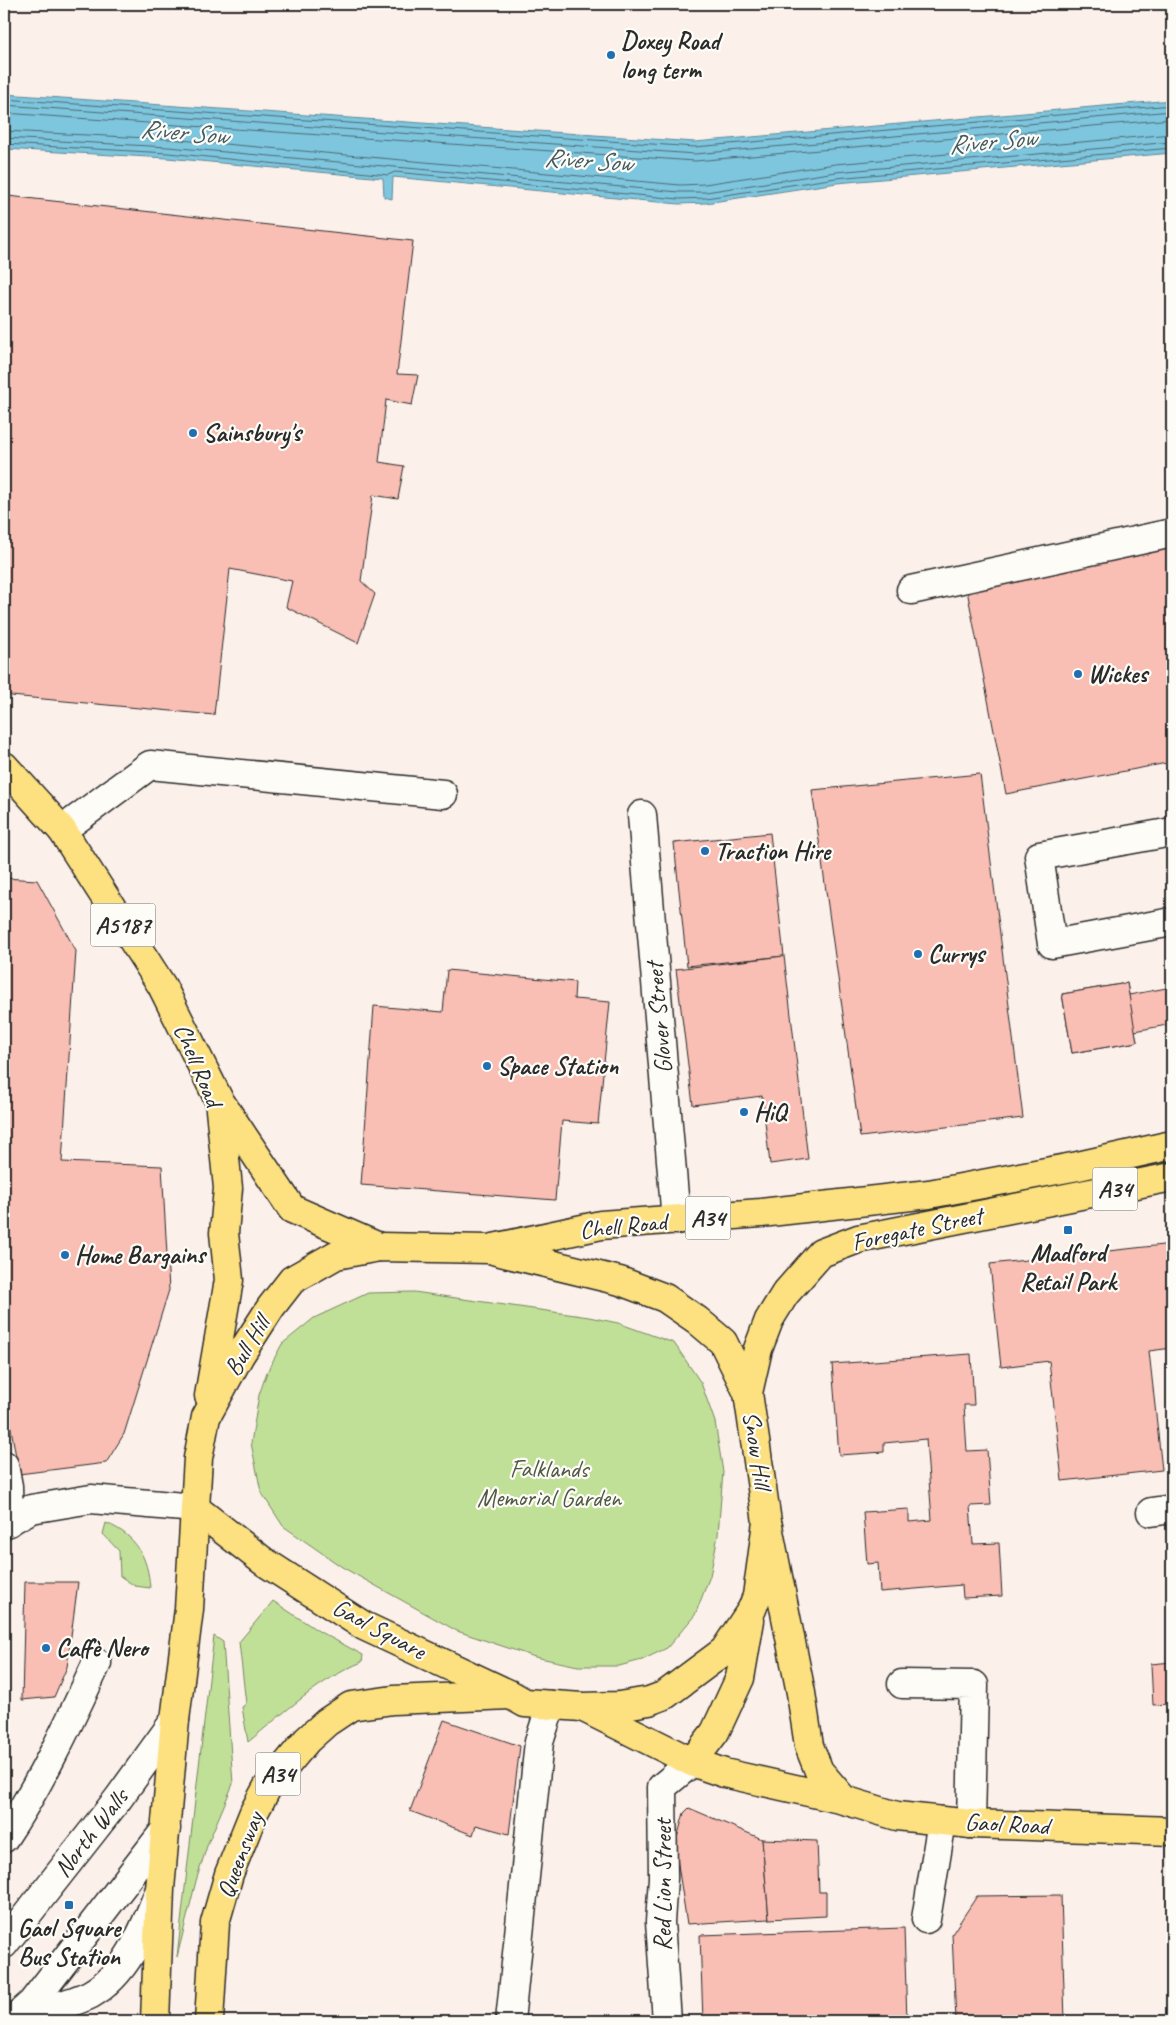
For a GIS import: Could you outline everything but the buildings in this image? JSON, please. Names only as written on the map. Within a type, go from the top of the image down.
[{"type":"main road","name":"Chell Road","points":[[4,766],[62,830],[162,986],[218,1100],[228,1188],[224,1233],[229,1280],[206,1417]]},
{"type":"main road","name":"A5187","points":[[218,1100],[292,1209],[379,1247]]},
{"type":"main road","name":"Foregate Street","points":[[929,1194],[1078,1166],[1172,1145]]},
{"type":"main road","name":"Foregate Street","points":[[748,1393],[758,1349],[769,1320],[794,1282],[821,1253],[858,1239],[1172,1177]]},
{"type":"main road","name":"Chell Road","points":[[379,1247],[489,1249],[601,1225],[761,1213],[929,1194]]},
{"type":"main road","name":"Bull Hill","points":[[195,1508],[198,1458],[206,1417],[271,1307],[292,1280],[336,1255],[379,1247]]},
{"type":"main road","name":"Snow Hill","points":[[489,1249],[620,1281],[665,1298],[697,1320],[722,1342],[748,1393],[767,1522],[757,1596],[752,1609],[724,1652],[666,1695],[649,1701],[619,1706],[582,1707]]},
{"type":"main road","points":[[155,2021],[160,1889],[175,1720],[189,1609],[195,1508]]},
{"type":"main road","name":"Gaol Square","points":[[195,1508],[263,1561],[364,1626],[525,1703],[582,1707]]},
{"type":"main road","points":[[767,1522],[801,1693],[809,1746],[819,1771],[844,1800]]},
{"type":"main road","points":[[692,1762],[715,1732],[740,1678],[752,1609]]},
{"type":"main road","name":"Queensway","points":[[208,2021],[215,1923],[229,1874],[254,1812],[267,1788],[307,1740],[327,1722],[351,1706],[401,1700],[511,1695]]},
{"type":"main road","name":"Gaol Road","points":[[582,1707],[692,1762],[724,1774],[844,1800],[897,1816],[971,1824],[1172,1831]]},
{"type":"street","points":[[911,590],[1172,533]]},
{"type":"street","points":[[62,830],[150,765],[443,794]]},
{"type":"street","name":"Glover Street","points":[[642,816],[676,1220]]},
{"type":"street","points":[[1172,832],[1039,856],[1052,944],[1172,922]]},
{"type":"street","points":[[4,1465],[8,1486],[6,1523]]},
{"type":"street","points":[[6,1523],[31,1509],[91,1499],[195,1508]]},
{"type":"street","points":[[4,1838],[78,1731],[97,1663]]},
{"type":"street","points":[[902,1684],[974,1685],[971,1824]]},
{"type":"street","points":[[510,2021],[539,1742],[551,1705]]},
{"type":"street","name":"North Walls","points":[[4,1944],[118,1799],[175,1720]]},
{"type":"street","name":"Red Lion Street","points":[[667,2021],[660,1922],[663,1878],[662,1788],[692,1762]]},
{"type":"street","points":[[926,1919],[942,1821]]},
{"type":"street","points":[[11,2021],[32,2003],[166,1829]]},
{"type":"street","points":[[11,2021],[91,1994],[108,1980],[129,1958],[143,1931],[160,1889]]},
{"type":"green space","name":"Falklands Memorial Garden","points":[[414,1292],[589,1317],[618,1323],[674,1343],[701,1383],[715,1422],[723,1472],[718,1535],[710,1576],[695,1615],[667,1648],[642,1660],[619,1666],[578,1666],[535,1657],[457,1631],[342,1567],[283,1526],[261,1492],[251,1443],[259,1395],[267,1372],[282,1344],[314,1318],[368,1293]]},
{"type":"green space","points":[[106,1523],[125,1534],[138,1548],[146,1566],[150,1588],[135,1586],[120,1576],[119,1551],[103,1534]]},
{"type":"green space","points":[[273,1601],[320,1632],[363,1655],[362,1662],[317,1687],[248,1742],[242,1707],[246,1704],[239,1642]]},
{"type":"green space","points":[[214,1636],[223,1642],[233,1784],[208,1843],[196,1881],[177,1957]]},
{"type":"water","name":"River Sow","points":[[4,94],[695,142],[1172,100],[1172,153],[837,183],[706,203],[679,204],[393,177],[392,199],[384,197],[383,178],[167,158],[4,149]]},
{"type":"place","name":"Doxey Road long term","points":[[611,55]]},
{"type":"place","name":"Sainsbury's","points":[[193,433]]},
{"type":"place","name":"Wickes","points":[[1078,674]]},
{"type":"place","name":"Traction Hire","points":[[705,851]]},
{"type":"place","name":"Currys","points":[[918,954]]},
{"type":"place","name":"Space Station","points":[[487,1066]]},
{"type":"place","name":"HiQ","points":[[744,1112]]},
{"type":"place","name":"Madford Retail Park","points":[[1068,1230]]},
{"type":"place","name":"Home Bargains","points":[[65,1255]]},
{"type":"place","name":"Caffè Nero","points":[[46,1648]]},
{"type":"place","name":"Gaol Square Bus Station","points":[[69,1905]]}]
